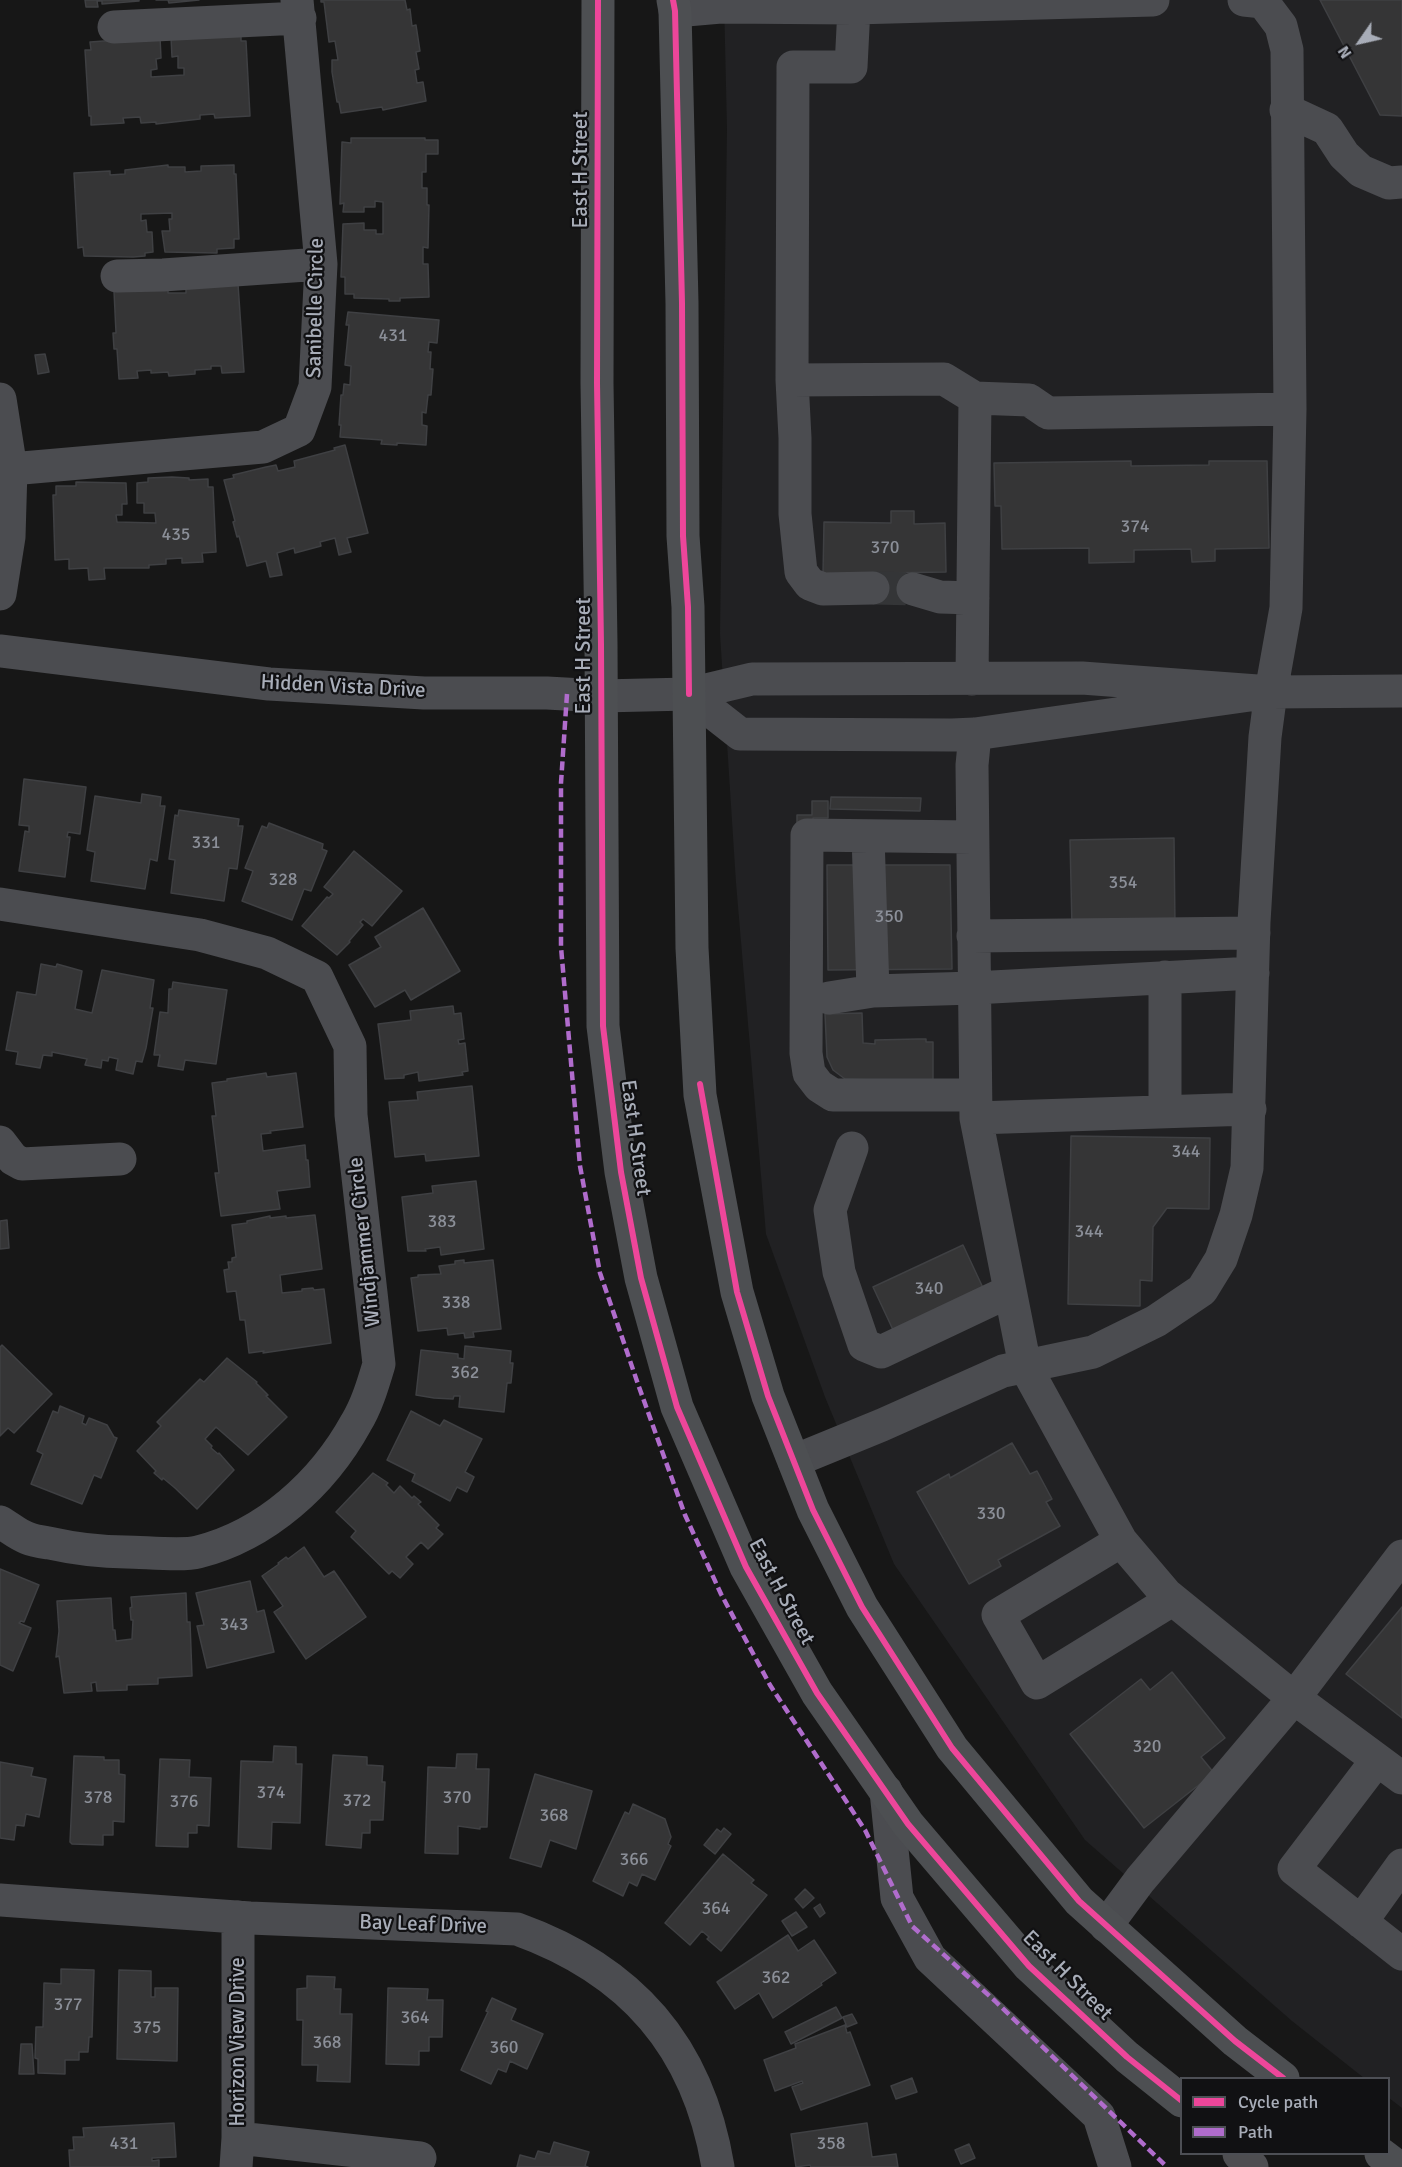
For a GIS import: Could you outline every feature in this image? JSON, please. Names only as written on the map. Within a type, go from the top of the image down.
[{"type":"highway","points":[[1240,2155],[1252,2167]]},
{"type":"main road","name":"East H Street","points":[[598,0],[597,384],[603,1026],[621,1172],[641,1278],[677,1407],[746,1567],[817,1693],[908,1824],[1029,1966],[1127,2057],[1180,2099]]},
{"type":"main road","points":[[674,5],[682,303],[683,536],[688,607],[692,948],[700,1095],[737,1292],[768,1396],[813,1510],[862,1607],[952,1748],[1079,1901],[1235,2042],[1280,2077]]},
{"type":"main road","points":[[1252,2155],[1270,2167]]},
{"type":"main road","points":[[1382,2155],[1398,2167]]},
{"type":"street","points":[[674,5],[854,8],[1153,0]]},
{"type":"street","points":[[794,1461],[1003,1371],[1093,1352],[1156,1321],[1202,1290],[1221,1259],[1236,1215],[1247,1168],[1254,933],[1264,747],[1270,692],[1286,608],[1290,409],[1287,50],[1281,26],[1263,2],[1244,0]]},
{"type":"street","points":[[854,8],[851,67],[793,67],[792,380],[795,514],[801,572],[810,584],[823,589],[873,588]]},
{"type":"street","points":[[114,27],[298,9]]},
{"type":"street","name":"Sanibelle Circle","points":[[12,469],[264,447],[299,430],[315,387],[321,264],[298,9]]},
{"type":"street","points":[[1286,110],[1327,129],[1344,155],[1361,171],[1389,183],[1402,182]]},
{"type":"street","points":[[117,276],[321,264]]},
{"type":"street","points":[[792,380],[944,379],[975,398],[1029,400],[1048,413],[1290,409]]},
{"type":"street","points":[[972,679],[975,398]]},
{"type":"street","points":[[0,399],[12,469],[9,537],[0,594]]},
{"type":"street","points":[[913,589],[940,597],[973,598]]},
{"type":"street","name":"Hidden Vista Drive","points":[[0,651],[269,684],[424,693],[547,693],[601,696],[689,694],[752,679],[1082,678],[1270,692]]},
{"type":"street","points":[[689,694],[740,734],[975,734],[1270,692],[1402,691]]},
{"type":"street","points":[[975,734],[972,765],[972,837],[976,1106],[1025,1366],[1121,1541],[1172,1600],[1294,1698],[1389,1769],[1294,1869],[1402,1954]]},
{"type":"street","points":[[972,837],[807,835],[806,1014],[809,1073],[819,1086],[833,1095],[976,1106],[1165,1111],[1250,1109]]},
{"type":"street","points":[[868,836],[873,991]]},
{"type":"street","name":"Windjammer Circle","points":[[0,904],[200,935],[267,953],[317,977],[350,1046],[351,1115],[379,1364],[370,1394],[357,1422],[324,1471],[304,1493],[280,1512],[225,1543],[196,1553],[92,1552],[27,1539],[0,1522]]},
{"type":"street","points":[[973,936],[1254,933]]},
{"type":"street","points":[[829,998],[873,991],[974,988],[1253,972]]},
{"type":"street","points":[[1165,977],[1165,1111]]},
{"type":"street","points":[[0,1142],[12,1159],[22,1164],[120,1159]]},
{"type":"street","points":[[852,1148],[830,1210],[839,1272],[864,1344],[881,1352],[1010,1291]]},
{"type":"street","points":[[1121,1541],[998,1615],[1037,1683],[1172,1600]]},
{"type":"street","points":[[1106,1926],[1140,1880],[1294,1698],[1402,1556]]},
{"type":"street","points":[[886,1791],[897,1898],[930,1958],[1099,2116],[1115,2167]]},
{"type":"street","points":[[1361,1922],[1402,1865]]},
{"type":"street","name":"Bay Leaf Drive","points":[[0,1900],[238,1917],[517,1929],[548,1940],[578,1955],[632,1995],[669,2038],[691,2075],[705,2108],[718,2167]]},
{"type":"street","name":"Horizon View Drive","points":[[237,2152],[238,1917]]},
{"type":"street","points":[[237,2152],[420,2158]]},
{"type":"shaded area","points":[[724,0],[1402,0],[1402,2108],[1390,2099],[1390,2077],[1363,2077],[1292,2021],[1085,1840],[894,1564],[825,1397],[766,1234],[736,883],[720,634],[727,129]]},
{"type":"building","points":[[85,0],[139,1],[102,4],[102,1],[97,1],[98,7],[86,7]]},
{"type":"building","points":[[168,0],[199,0],[169,3]]},
{"type":"building","points":[[321,0],[405,0],[407,10],[410,9],[412,26],[416,25],[420,51],[416,52],[419,69],[415,70],[417,83],[423,82],[426,101],[383,110],[382,107],[341,113],[332,72],[332,60],[338,60],[335,41],[329,42],[324,2]]},
{"type":"building","points":[[1320,0],[1402,0],[1402,116],[1380,115]]},
{"type":"building","points":[[241,32],[241,41],[246,41],[250,116],[215,118],[214,114],[200,115],[200,119],[156,124],[156,122],[141,123],[140,117],[123,118],[124,123],[91,125],[85,50],[91,50],[90,42],[160,37],[161,58],[156,59],[157,69],[151,70],[151,77],[184,75],[184,68],[178,68],[178,56],[172,57],[171,37]]},
{"type":"building","points":[[351,138],[438,140],[438,154],[426,154],[426,172],[422,172],[422,188],[427,188],[427,205],[429,205],[428,248],[423,247],[423,264],[428,264],[429,297],[400,298],[400,301],[389,301],[389,299],[354,298],[354,294],[345,294],[345,277],[341,277],[343,224],[364,223],[364,230],[376,230],[376,234],[383,234],[383,202],[375,201],[375,207],[364,207],[364,212],[343,212],[344,203],[340,204],[342,142],[351,143]]},
{"type":"building","points":[[168,165],[168,167],[185,167],[185,172],[201,171],[201,166],[234,165],[239,239],[234,239],[234,248],[217,249],[217,253],[165,252],[162,231],[170,231],[169,219],[172,219],[172,213],[141,214],[141,221],[146,220],[147,232],[152,232],[153,252],[145,253],[145,256],[133,257],[84,256],[83,247],[78,248],[74,173],[110,171],[110,175],[125,174],[125,170]]},
{"type":"building","points":[[238,284],[244,372],[222,373],[221,366],[211,366],[211,369],[195,370],[195,374],[169,376],[168,372],[151,373],[151,370],[137,371],[138,378],[119,379],[117,349],[114,349],[113,333],[116,333],[114,291],[168,287],[168,293],[186,293],[186,287]]},
{"type":"building","points":[[348,312],[439,320],[437,343],[429,342],[430,369],[433,369],[431,395],[428,395],[426,413],[422,412],[422,425],[427,426],[426,445],[381,444],[382,440],[340,437],[341,395],[343,395],[344,384],[350,385],[351,366],[345,365]]},
{"type":"building","points":[[45,354],[49,372],[38,374],[35,355]]},
{"type":"building","points":[[345,445],[368,533],[347,538],[351,552],[339,555],[335,538],[320,542],[321,546],[295,553],[294,548],[277,553],[282,575],[270,577],[266,561],[247,566],[239,536],[237,537],[224,480],[234,478],[233,475],[276,465],[278,471],[295,467],[294,461]]},
{"type":"building","points":[[1131,461],[1131,466],[1209,465],[1209,461],[1267,461],[1269,548],[1215,549],[1215,561],[1192,562],[1191,549],[1134,550],[1134,562],[1089,563],[1089,548],[1002,549],[1001,506],[995,506],[994,463]]},
{"type":"building","points":[[148,478],[189,478],[189,480],[208,479],[208,487],[213,487],[216,552],[202,553],[203,562],[182,563],[182,558],[166,559],[166,564],[149,565],[149,568],[104,568],[105,579],[89,580],[88,568],[69,569],[69,559],[55,560],[53,495],[56,495],[56,486],[76,486],[76,482],[126,483],[127,504],[122,504],[122,515],[116,515],[117,522],[156,523],[155,513],[144,513],[144,503],[137,503],[137,483],[148,482]]},
{"type":"building","points":[[891,511],[914,511],[914,524],[945,523],[946,572],[823,574],[824,522],[891,523]]},
{"type":"building","points":[[24,779],[86,787],[80,834],[68,832],[67,837],[70,837],[65,877],[19,871],[25,831],[29,832],[29,826],[19,825]]},
{"type":"building","points":[[142,794],[161,797],[160,806],[165,806],[157,861],[150,859],[145,889],[91,881],[95,852],[87,850],[95,796],[141,803]]},
{"type":"building","points":[[831,797],[921,798],[920,811],[830,809]]},
{"type":"building","points":[[812,801],[828,801],[828,818],[813,818],[813,825],[797,825],[797,815],[812,815]]},
{"type":"building","points":[[179,810],[239,819],[238,826],[243,826],[237,869],[229,868],[224,901],[171,893],[175,860],[169,859],[175,815],[178,816]]},
{"type":"building","points":[[269,823],[323,844],[322,849],[327,851],[311,891],[304,889],[292,920],[242,901],[253,871],[245,868],[262,826],[267,828]]},
{"type":"building","points":[[1174,838],[1175,926],[1072,927],[1070,840]]},
{"type":"building","points":[[354,851],[402,891],[372,926],[363,919],[360,922],[363,925],[337,955],[302,926],[327,897],[333,894],[324,887]]},
{"type":"building","points":[[827,865],[950,865],[952,969],[828,970]]},
{"type":"building","points":[[423,908],[460,971],[411,1000],[405,990],[375,1007],[349,965],[381,947],[375,937]]},
{"type":"building","points":[[41,964],[56,967],[57,964],[82,971],[75,1009],[92,1013],[102,970],[154,980],[150,1008],[153,1008],[146,1048],[142,1062],[136,1061],[133,1074],[116,1070],[118,1059],[109,1057],[108,1061],[102,1060],[101,1068],[85,1065],[87,1059],[52,1052],[52,1056],[43,1055],[40,1068],[16,1064],[18,1052],[6,1050],[17,992],[36,995]]},
{"type":"building","points":[[173,982],[227,990],[216,1064],[185,1060],[183,1070],[158,1066],[160,1055],[154,1055],[160,1012],[168,1013],[169,989],[172,989]]},
{"type":"building","points":[[453,1006],[454,1014],[461,1013],[464,1039],[458,1040],[459,1044],[465,1043],[468,1071],[462,1072],[463,1075],[419,1081],[418,1072],[404,1075],[404,1078],[385,1079],[378,1024],[411,1020],[410,1011]]},
{"type":"building","points":[[862,1013],[863,1043],[875,1044],[875,1040],[918,1039],[933,1042],[933,1082],[845,1079],[833,1070],[827,1057],[825,1014]]},
{"type":"building","points":[[266,1073],[267,1077],[296,1073],[303,1127],[261,1134],[263,1151],[305,1145],[310,1187],[277,1191],[280,1209],[221,1216],[215,1173],[219,1173],[212,1116],[216,1116],[212,1083]]},
{"type":"building","points":[[472,1086],[479,1156],[426,1161],[425,1154],[395,1157],[389,1102],[418,1100],[417,1092]]},
{"type":"building","points":[[1071,1136],[1210,1138],[1209,1209],[1167,1208],[1153,1227],[1152,1281],[1140,1280],[1140,1306],[1068,1304]]},
{"type":"building","points":[[476,1181],[484,1249],[441,1255],[440,1247],[425,1249],[426,1251],[408,1251],[402,1197],[433,1193],[432,1186]]},
{"type":"building","points":[[315,1215],[322,1269],[280,1275],[282,1293],[302,1291],[302,1289],[324,1289],[331,1343],[249,1353],[245,1320],[240,1320],[236,1291],[227,1292],[224,1270],[229,1269],[228,1262],[232,1262],[232,1258],[236,1257],[232,1225],[270,1216],[270,1218],[286,1216],[286,1218]]},
{"type":"building","points":[[7,1220],[9,1248],[0,1249],[0,1221]]},
{"type":"building","points":[[963,1245],[984,1290],[894,1332],[873,1287]]},
{"type":"building","points":[[464,1260],[464,1263],[493,1260],[501,1329],[473,1332],[474,1337],[465,1338],[464,1333],[448,1335],[447,1328],[418,1331],[411,1278],[418,1277],[418,1275],[441,1274],[439,1266]]},
{"type":"building","points":[[2,1345],[52,1394],[14,1433],[8,1428],[0,1436],[0,1347]]},
{"type":"building","points":[[465,1346],[511,1351],[510,1363],[513,1363],[511,1383],[507,1383],[504,1412],[459,1407],[460,1396],[454,1396],[453,1399],[416,1395],[421,1350],[458,1354],[458,1358],[464,1359]]},
{"type":"building","points":[[227,1358],[257,1382],[268,1395],[266,1396],[287,1417],[248,1455],[216,1427],[205,1439],[234,1470],[197,1509],[175,1488],[154,1473],[156,1471],[137,1451],[161,1426],[157,1422],[200,1379],[204,1382]]},
{"type":"building","points":[[60,1406],[84,1416],[82,1423],[86,1425],[89,1418],[107,1425],[117,1438],[101,1478],[94,1475],[82,1504],[31,1484],[43,1454],[37,1451],[53,1411],[58,1413]]},
{"type":"building","points":[[411,1411],[440,1426],[444,1420],[482,1439],[465,1472],[474,1477],[467,1492],[457,1487],[450,1501],[412,1481],[415,1474],[387,1460]]},
{"type":"building","points":[[1012,1443],[1030,1474],[1037,1471],[1052,1499],[1046,1502],[1060,1526],[998,1560],[1001,1566],[969,1584],[917,1492],[949,1474],[950,1478]]},
{"type":"building","points":[[373,1473],[388,1483],[386,1485],[394,1493],[400,1486],[412,1498],[414,1496],[421,1502],[418,1504],[439,1525],[436,1528],[443,1534],[428,1549],[421,1542],[406,1557],[413,1564],[400,1578],[392,1571],[389,1574],[351,1537],[356,1531],[336,1512]]},
{"type":"building","points":[[304,1547],[324,1577],[334,1571],[366,1617],[306,1659],[274,1612],[283,1606],[262,1576],[286,1557],[288,1559]]},
{"type":"building","points":[[0,1569],[39,1585],[24,1622],[19,1623],[31,1628],[13,1671],[0,1665]]},
{"type":"building","points":[[250,1581],[257,1612],[264,1610],[274,1652],[207,1668],[197,1626],[204,1625],[196,1593]]},
{"type":"building","points":[[186,1593],[187,1622],[190,1622],[192,1676],[158,1678],[158,1684],[127,1685],[127,1690],[97,1691],[96,1682],[91,1683],[92,1691],[64,1693],[59,1656],[56,1657],[59,1631],[57,1601],[111,1598],[116,1641],[132,1639],[131,1597]]},
{"type":"building","points":[[1402,1607],[1402,1718],[1346,1674]]},
{"type":"building","points":[[1172,1672],[1225,1738],[1201,1757],[1214,1773],[1144,1828],[1070,1734],[1141,1679],[1150,1690]]},
{"type":"building","points":[[274,1746],[296,1747],[296,1764],[302,1764],[300,1823],[272,1822],[271,1849],[238,1847],[241,1761],[273,1762]]},
{"type":"building","points":[[457,1754],[477,1754],[476,1769],[489,1769],[487,1827],[480,1827],[480,1829],[458,1826],[458,1854],[425,1853],[428,1767],[456,1768]]},
{"type":"building","points":[[333,1755],[367,1757],[367,1765],[383,1766],[382,1782],[385,1782],[383,1820],[370,1820],[370,1833],[362,1833],[361,1848],[326,1845]]},
{"type":"building","points":[[74,1756],[119,1760],[119,1774],[125,1775],[124,1822],[113,1821],[113,1835],[103,1835],[103,1845],[72,1844],[70,1842]]},
{"type":"building","points":[[160,1759],[190,1760],[189,1777],[211,1778],[209,1826],[197,1825],[197,1833],[188,1833],[188,1847],[156,1846]]},
{"type":"building","points":[[0,1762],[33,1768],[31,1776],[46,1779],[39,1817],[26,1814],[24,1826],[16,1825],[14,1840],[0,1838]]},
{"type":"building","points":[[535,1774],[592,1791],[576,1849],[550,1840],[541,1867],[510,1858]]},
{"type":"building","points":[[633,1804],[665,1819],[671,1837],[668,1844],[671,1846],[655,1880],[642,1874],[637,1886],[629,1882],[623,1896],[593,1881],[625,1812],[629,1814]]},
{"type":"building","points":[[724,1828],[731,1834],[715,1854],[704,1845],[717,1829],[721,1832]]},
{"type":"building","points":[[723,1854],[754,1880],[751,1883],[767,1895],[721,1951],[707,1939],[709,1937],[702,1931],[690,1945],[665,1923]]},
{"type":"building","points":[[805,1889],[814,1898],[803,1908],[795,1899]]},
{"type":"building","points":[[820,1904],[825,1913],[820,1917],[814,1908]]},
{"type":"building","points":[[796,1912],[807,1927],[792,1936],[782,1921]]},
{"type":"building","points":[[788,1935],[798,1951],[814,1940],[836,1973],[773,2018],[759,1993],[735,2009],[717,1982]]},
{"type":"building","points":[[61,1969],[94,1970],[92,2037],[89,2037],[88,2052],[79,2052],[79,2060],[65,2060],[65,2074],[38,2073],[38,2059],[35,2058],[36,2027],[43,2027],[44,1983],[61,1984]]},
{"type":"building","points":[[119,1970],[151,1971],[151,1997],[155,1997],[155,1988],[178,1988],[177,2061],[117,2059]]},
{"type":"building","points":[[307,1976],[335,1977],[334,1989],[341,1989],[340,2014],[352,2014],[350,2082],[317,2081],[318,2065],[302,2065],[303,2020],[297,2020],[297,1989],[307,1988]]},
{"type":"building","points":[[388,1988],[428,1989],[427,2000],[443,2000],[442,2037],[429,2037],[429,2051],[419,2051],[419,2065],[386,2064]]},
{"type":"building","points":[[492,1998],[516,2009],[511,2020],[543,2034],[527,2069],[510,2061],[506,2072],[498,2069],[491,2084],[461,2070],[488,2012],[486,2011]]},
{"type":"building","points":[[836,2007],[842,2018],[791,2044],[785,2032]]},
{"type":"building","points":[[852,2014],[857,2023],[847,2027],[843,2017]]},
{"type":"building","points":[[845,2025],[847,2033],[850,2032],[870,2085],[801,2110],[792,2087],[803,2083],[802,2081],[775,2091],[764,2060],[796,2048],[795,2044]]},
{"type":"building","points":[[21,2044],[32,2044],[34,2074],[19,2074]]},
{"type":"building","points":[[912,2078],[917,2092],[896,2099],[891,2086]]},
{"type":"building","points":[[174,2123],[176,2157],[152,2158],[152,2161],[159,2160],[159,2167],[70,2167],[69,2150],[74,2150],[73,2137],[84,2137],[83,2128]]},
{"type":"building","points":[[867,2123],[872,2157],[896,2154],[898,2167],[811,2167],[810,2165],[796,2167],[791,2134]]},
{"type":"building","points":[[554,2142],[589,2152],[585,2166],[588,2167],[517,2167],[520,2155],[535,2159],[538,2151],[550,2154]]},
{"type":"building","points":[[969,2144],[975,2158],[961,2164],[955,2150]]},
{"type":"tunnel","points":[[873,588],[913,589]]},
{"type":"marked path","points":[[567,694],[561,783],[561,947],[580,1166],[600,1273],[685,1515],[721,1594],[770,1685],[865,1830],[912,1926],[995,2001],[1167,2167]]},
{"type":"cycle path","points":[[598,0],[597,383],[603,1026],[621,1172],[641,1278],[677,1407],[746,1567],[817,1693],[908,1824],[1029,1966],[1127,2057],[1180,2099]]},
{"type":"cycle path","points":[[673,0],[682,303],[683,536],[688,607],[689,694]]},
{"type":"cycle path","points":[[700,1084],[737,1292],[768,1396],[813,1510],[862,1607],[952,1748],[1079,1901],[1235,2041],[1282,2077]]}]
